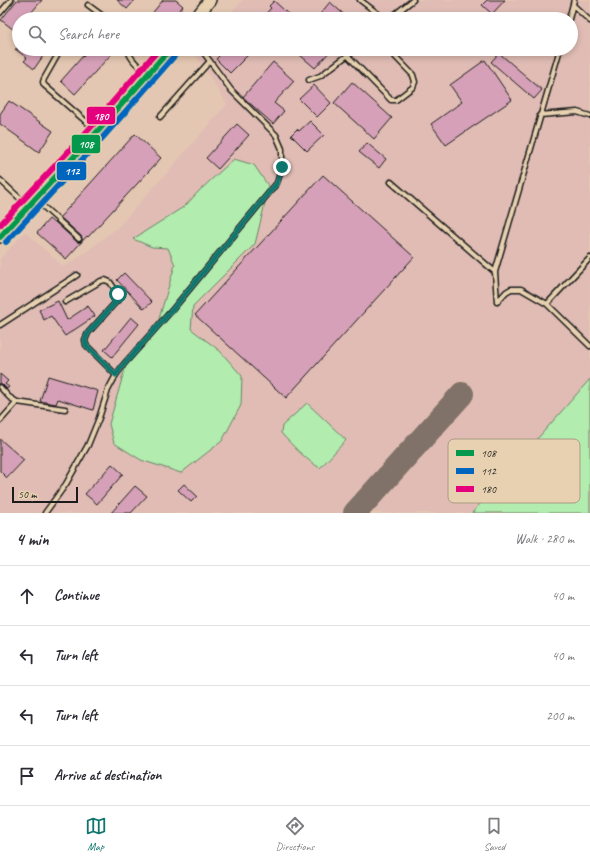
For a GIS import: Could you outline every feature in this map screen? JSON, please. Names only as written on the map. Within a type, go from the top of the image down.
[{"type":"main road","points":[[201,12],[210,0]]},
{"type":"main road","points":[[0,237],[98,131],[164,56]]},
{"type":"lane","points":[[0,13],[11,0]]},
{"type":"lane","points":[[360,0],[376,12]]},
{"type":"lane","points":[[398,12],[413,0]]},
{"type":"lane","points":[[571,12],[574,0]]},
{"type":"lane","points":[[88,5],[98,12]]},
{"type":"lane","points":[[573,5],[590,21]]},
{"type":"lane","points":[[56,56],[43,82],[44,85],[98,131]]},
{"type":"lane","points":[[131,56],[148,74]]},
{"type":"lane","points":[[44,513],[66,484],[88,445],[108,390],[116,375],[173,309],[277,183],[282,167],[282,149],[276,135],[231,90],[206,56]]},
{"type":"lane","points":[[309,80],[320,76],[348,56],[391,100],[396,100],[413,87],[415,82],[413,75],[395,56]]},
{"type":"lane","points":[[558,56],[495,272],[497,302],[506,292],[520,289],[547,304],[590,346]]},
{"type":"lane","points":[[160,118],[210,61]]},
{"type":"lane","points":[[540,115],[577,112],[590,116]]},
{"type":"lane","points":[[0,180],[32,202],[79,239]]},
{"type":"lane","points":[[391,182],[495,272]]},
{"type":"lane","points":[[547,304],[590,258]]},
{"type":"lane","points":[[0,325],[77,275]]},
{"type":"lane","points":[[65,302],[100,282],[105,280],[110,282],[118,294],[118,300],[88,333],[85,340],[86,345],[116,375]]},
{"type":"lane","points":[[0,387],[17,402],[65,409]]},
{"type":"lane","points":[[0,421],[17,402]]},
{"type":"shaded area","points":[[243,0],[590,0],[590,513],[0,513],[0,259],[25,232],[64,267],[118,227],[227,104],[196,56],[578,56],[578,12],[232,12]]},
{"type":"green space","points":[[234,159],[254,165],[269,187],[255,244],[193,306],[191,329],[220,351],[242,376],[241,405],[222,441],[181,473],[141,460],[114,443],[109,424],[126,365],[158,322],[175,265],[168,248],[152,247],[133,239],[185,206]]},
{"type":"green space","points":[[590,379],[590,513],[472,513],[481,503],[580,503],[580,439],[537,439]]},
{"type":"green space","points":[[307,403],[346,440],[320,468],[304,456],[281,433],[282,426]]},
{"type":"building","points":[[17,0],[42,0],[32,12],[12,12],[12,29],[1,20]]},
{"type":"building","points":[[117,0],[135,0],[127,9]]},
{"type":"building","points":[[163,0],[176,0],[183,6],[178,12],[153,12]]},
{"type":"building","points":[[487,0],[505,0],[494,12],[490,12],[482,5]]},
{"type":"building","points":[[274,1],[286,12],[267,12],[271,8],[269,6]]},
{"type":"building","points":[[330,2],[341,12],[322,12]]},
{"type":"building","points":[[24,56],[43,56],[34,69],[24,61],[27,58]]},
{"type":"building","points":[[83,56],[110,56],[75,94],[61,81]]},
{"type":"building","points":[[219,56],[247,56],[230,73],[216,59]]},
{"type":"building","points":[[301,56],[326,56],[315,68]]},
{"type":"building","points":[[496,56],[502,56],[542,90],[534,99],[491,62]]},
{"type":"building","points":[[485,60],[512,100],[446,145],[431,124],[462,102],[450,85]]},
{"type":"building","points":[[273,62],[294,81],[274,103],[284,111],[273,124],[243,97]]},
{"type":"building","points":[[352,82],[392,118],[374,139],[334,103]]},
{"type":"building","points":[[314,85],[331,103],[317,117],[299,99]]},
{"type":"building","points":[[9,101],[53,131],[39,152],[0,124],[0,114]]},
{"type":"building","points":[[310,121],[324,135],[307,151],[291,135],[297,129],[299,131]]},
{"type":"building","points":[[237,124],[249,135],[218,169],[206,158]]},
{"type":"building","points":[[135,134],[161,158],[66,259],[37,233],[49,219],[54,223],[55,222],[77,242],[81,242],[81,236],[60,217]]},
{"type":"building","points":[[367,143],[386,159],[379,168],[359,152]]},
{"type":"building","points":[[323,175],[414,257],[286,398],[195,315]]},
{"type":"building","points":[[124,273],[152,302],[144,309],[117,280]]},
{"type":"building","points":[[58,301],[67,320],[88,306],[95,316],[65,336],[51,316],[44,320],[39,310]]},
{"type":"building","points":[[131,317],[139,324],[112,357],[104,350]]},
{"type":"building","points":[[0,374],[8,381],[5,384],[9,387],[7,389],[0,384]]},
{"type":"building","points":[[48,376],[98,391],[93,410],[58,399],[56,404],[40,401]]},
{"type":"building","points":[[0,439],[24,460],[7,478],[0,471]]},
{"type":"building","points":[[112,464],[123,474],[97,504],[85,494]]},
{"type":"building","points":[[184,484],[197,496],[191,502],[178,490]]},
{"type":"building","points":[[135,486],[147,496],[131,513],[111,513]]},
{"type":"taxiway","points":[[355,513],[462,394]]},
{"type":"transit line","name":"180","points":[[0,225],[92,126],[153,56]]},
{"type":"transit line","name":"108","points":[[0,237],[98,131],[164,56]]},
{"type":"transit line","name":"112","points":[[6,242],[104,136],[174,56]]},
{"type":"route","points":[[118,294],[118,300],[88,333],[85,340],[86,345],[116,375],[173,309],[277,183],[282,167]]}]
